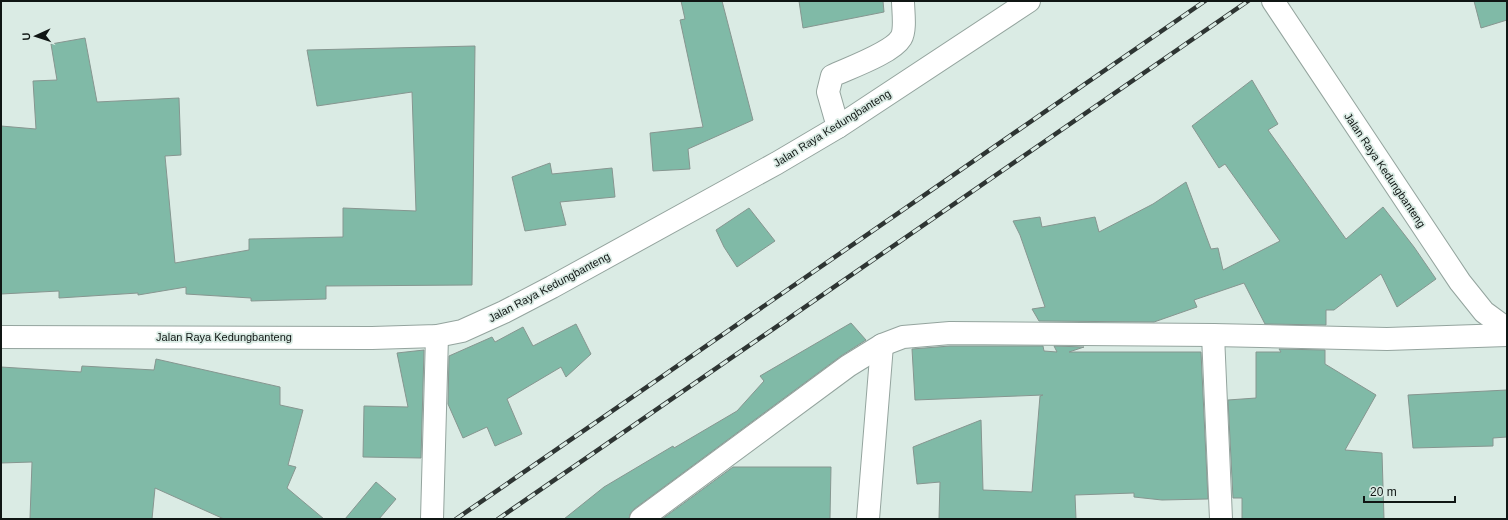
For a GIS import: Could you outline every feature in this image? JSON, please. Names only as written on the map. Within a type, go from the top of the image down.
[{"type":"street","points":[[838,127],[828,92],[832,76],[889,50],[902,37],[904,19],[903,1]]},
{"type":"street","name":"Jalan Raya Kedungbanteng","points":[[1,336],[372,338],[437,336],[462,331],[504,312],[777,163],[838,127],[1029,1]]},
{"type":"street","name":"Jalan Raya Kedungbanteng","points":[[1273,1],[1460,282],[1484,312],[1507,329]]},
{"type":"street","points":[[641,519],[848,366],[882,345],[903,337],[950,333],[1213,335],[1387,339],[1507,335]]},
{"type":"street","points":[[1213,335],[1221,519]]},
{"type":"street","points":[[432,519],[437,336]]},
{"type":"street","points":[[868,519],[882,345]]},
{"type":"building","points":[[681,1],[722,1],[753,120],[688,149],[690,169],[653,171],[650,133],[703,127],[680,20],[685,19]]},
{"type":"building","points":[[799,1],[883,1],[884,12],[803,28]]},
{"type":"building","points":[[1474,1],[1507,1],[1507,20],[1481,28]]},
{"type":"building","points":[[85,38],[97,102],[179,98],[181,155],[165,156],[175,263],[249,250],[249,239],[343,237],[343,208],[416,211],[412,92],[317,106],[307,50],[475,46],[472,285],[326,286],[326,299],[251,301],[251,298],[186,294],[186,287],[138,295],[138,293],[59,298],[59,291],[1,294],[1,126],[36,129],[33,81],[57,80],[51,44]]},
{"type":"building","points":[[1252,80],[1278,124],[1268,130],[1346,239],[1383,207],[1414,247],[1436,279],[1397,307],[1381,274],[1334,310],[1326,310],[1326,325],[1265,324],[1244,283],[1194,300],[1197,307],[1154,322],[1039,321],[1032,309],[1045,307],[1020,235],[1013,221],[1040,217],[1042,227],[1095,217],[1099,232],[1153,204],[1186,182],[1211,249],[1218,248],[1223,270],[1280,241],[1225,164],[1219,168],[1192,126]]},
{"type":"building","points":[[550,163],[552,174],[612,168],[615,197],[560,202],[566,225],[525,231],[512,177]]},
{"type":"building","points":[[749,208],[775,241],[737,267],[724,247],[716,230]]},
{"type":"building","points":[[851,323],[866,340],[841,356],[634,509],[630,514],[629,519],[564,519],[604,487],[673,446],[674,448],[737,411],[764,381],[760,376]]},
{"type":"building","points":[[576,324],[591,354],[566,377],[561,367],[507,399],[522,434],[495,446],[487,427],[463,438],[448,404],[449,356],[492,337],[495,342],[523,327],[533,346]]},
{"type":"building","points":[[950,346],[1043,346],[1044,351],[1057,352],[1054,346],[1084,347],[1069,352],[1201,352],[1208,499],[1162,500],[1134,497],[1134,493],[1075,495],[1076,519],[939,519],[940,482],[917,484],[913,447],[981,420],[983,490],[1032,492],[1040,396],[1043,395],[915,400],[912,349]]},
{"type":"building","points":[[1279,349],[1325,350],[1325,364],[1376,395],[1345,450],[1382,453],[1384,519],[1242,519],[1242,498],[1233,498],[1228,400],[1256,398],[1256,352],[1281,352]]},
{"type":"building","points":[[424,350],[421,458],[363,457],[364,406],[408,407],[397,353]]},
{"type":"building","points":[[156,359],[280,387],[280,405],[303,410],[288,465],[296,467],[287,488],[324,519],[224,519],[155,488],[152,519],[30,519],[32,462],[1,463],[1,367],[81,372],[82,366],[154,370]]},
{"type":"building","points":[[1507,390],[1507,437],[1493,438],[1493,446],[1413,448],[1408,395]]},
{"type":"building","points":[[733,467],[831,467],[830,519],[662,519]]},
{"type":"building","points":[[376,482],[396,499],[379,519],[345,519]]},
{"type":"railway","points":[[456,519],[1205,1]]},
{"type":"railway","points":[[498,519],[1248,1]]}]
